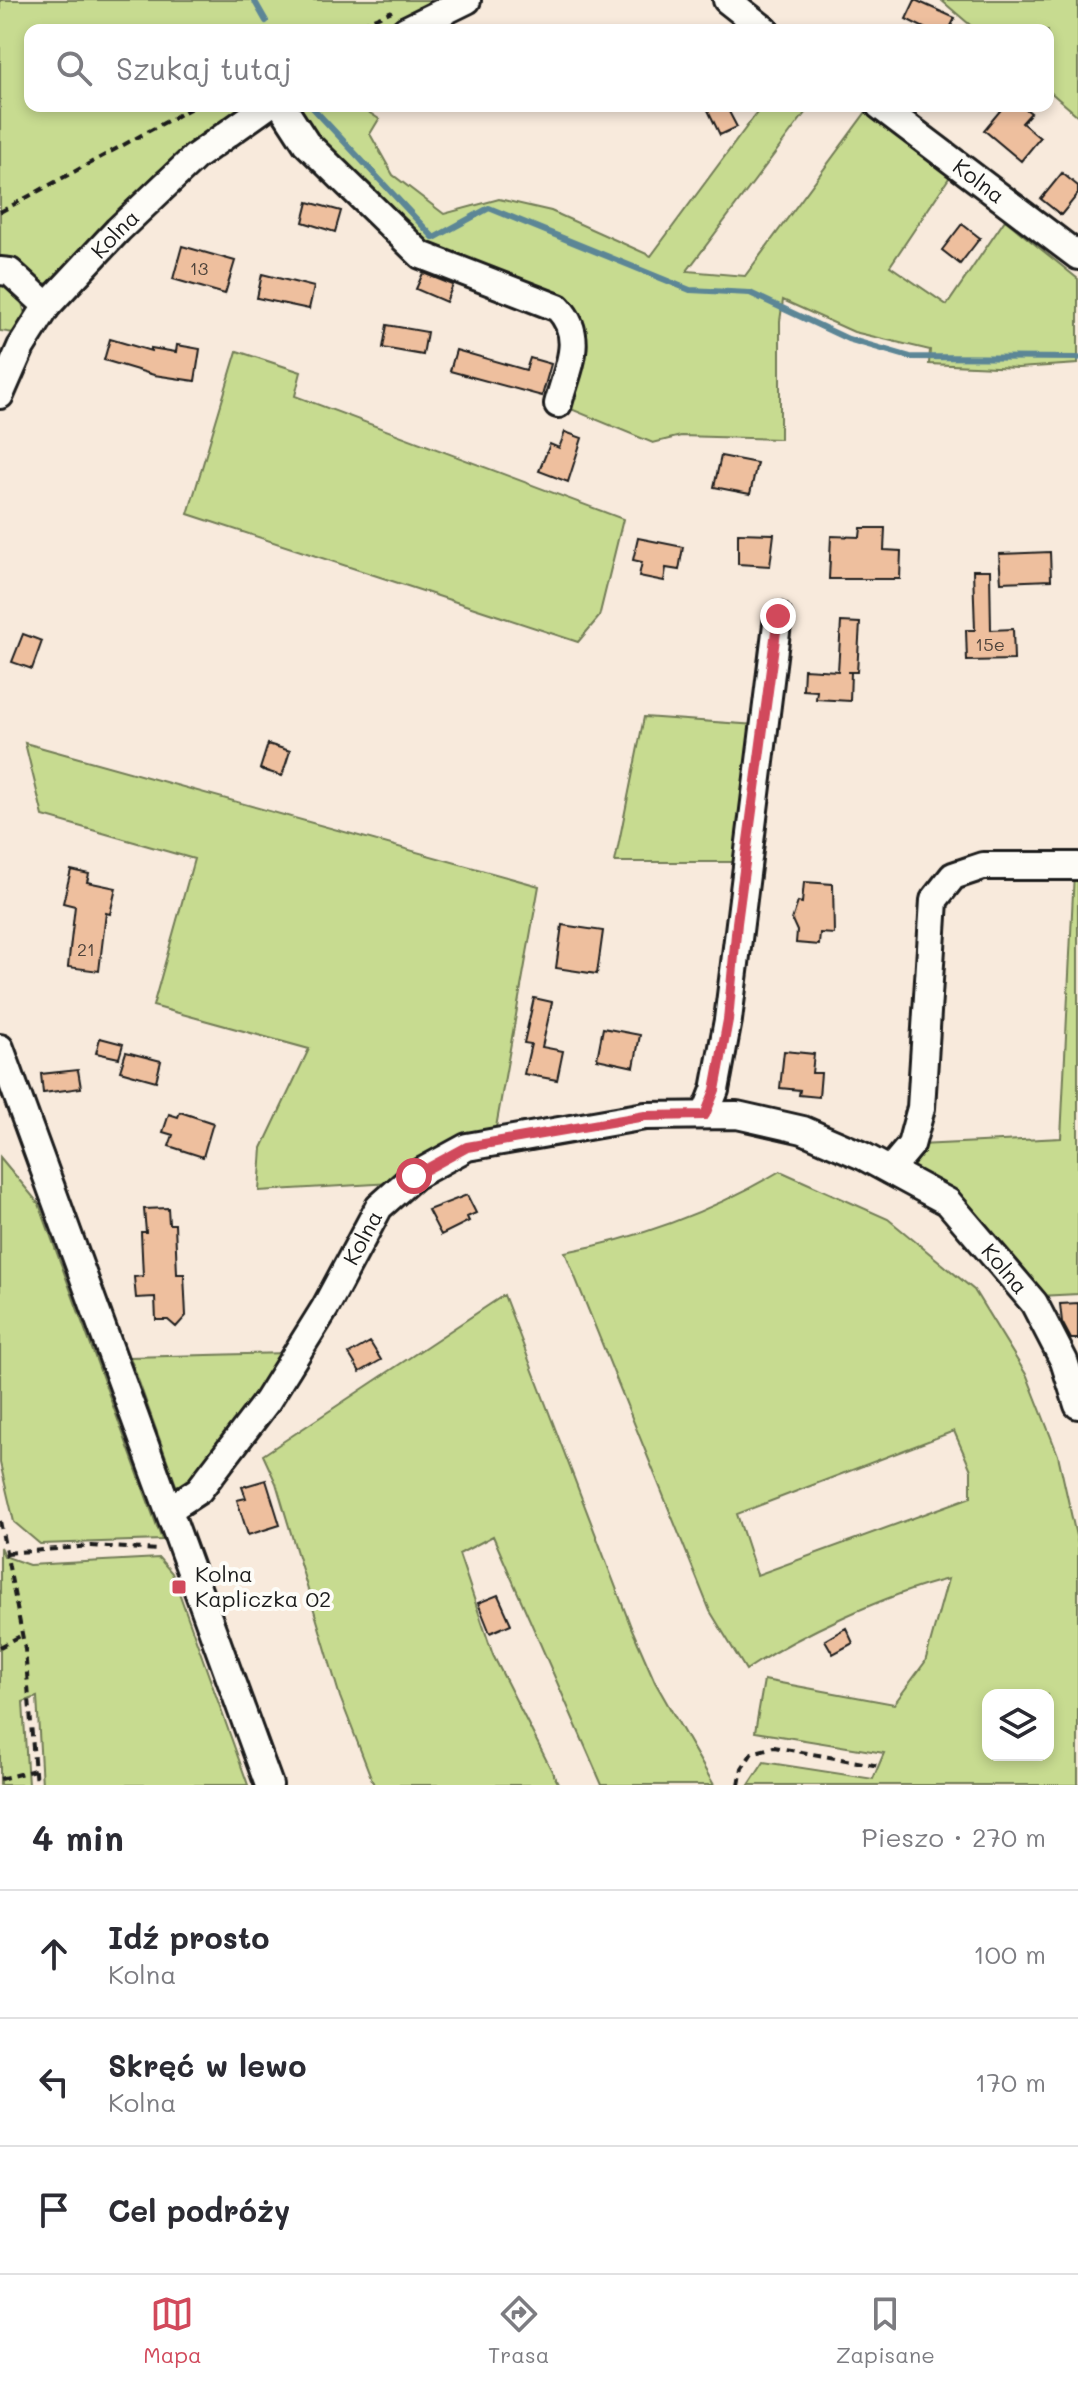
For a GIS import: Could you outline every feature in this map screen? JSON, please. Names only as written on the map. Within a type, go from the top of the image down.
[{"type":"street","points":[[402,19],[467,0]]},
{"type":"street","points":[[727,0],[757,24]]},
{"type":"street","name":"Kolna","points":[[0,395],[10,345],[118,230],[195,157],[259,112]]},
{"type":"street","points":[[286,112],[306,143],[421,255],[558,308],[573,328],[576,339],[558,404]]},
{"type":"street","name":"Kolna","points":[[888,112],[1078,256]]},
{"type":"street","points":[[0,271],[10,272],[47,306]]},
{"type":"street","points":[[705,1115],[715,1090],[728,1020],[737,923],[778,616]]},
{"type":"street","points":[[890,1170],[911,1145],[921,1108],[934,900],[953,876],[983,866],[1078,866]]},
{"type":"street","points":[[3,1063],[170,1509],[269,1785]]},
{"type":"street","name":"Kolna","points":[[170,1509],[199,1490],[267,1401],[325,1308],[379,1207],[414,1176],[467,1147],[645,1116],[737,1115],[803,1130],[890,1170],[948,1202],[1034,1303],[1064,1361],[1078,1405]]},
{"type":"path","points":[[377,24],[402,19]]},
{"type":"path","points":[[0,212],[184,112]]},
{"type":"path","points":[[0,1521],[22,1635],[36,1785]]},
{"type":"path","points":[[7,1553],[92,1546],[159,1550],[182,1544]]},
{"type":"path","points":[[0,1647],[22,1635]]},
{"type":"path","points":[[739,1785],[742,1768],[752,1753],[774,1747],[879,1766]]},
{"type":"path","points":[[0,1779],[35,1770]]},
{"type":"green space","points":[[0,0],[454,0],[405,24],[24,24],[24,112],[242,112],[157,172],[55,285],[39,282],[0,261]]},
{"type":"green space","points":[[941,0],[1078,0],[1078,116],[1054,95],[1054,24],[969,24]]},
{"type":"green space","points":[[296,112],[368,112],[379,119],[370,134],[393,175],[444,214],[499,199],[551,211],[651,256],[758,112],[806,112],[687,271],[745,276],[866,112],[951,175],[890,266],[947,305],[1005,220],[1078,279],[1078,364],[1018,368],[929,364],[930,350],[854,332],[783,300],[780,321],[780,439],[681,436],[653,443],[566,407],[583,332],[426,249],[316,146]]},
{"type":"green space","points":[[0,279],[16,292],[24,309],[26,323],[14,333],[0,331]]},
{"type":"green space","points":[[237,351],[301,372],[295,396],[623,519],[599,617],[578,642],[188,514]]},
{"type":"green space","points":[[644,717],[756,725],[738,862],[615,862]]},
{"type":"green space","points":[[25,743],[539,886],[495,1133],[392,1183],[259,1191],[262,1148],[309,1049],[153,1006],[194,859],[43,816]]},
{"type":"green space","points":[[1074,872],[1078,872],[1078,1294],[1039,1296],[906,1166],[919,1145],[1061,1138]]},
{"type":"green space","points":[[0,1157],[39,1204],[162,1540],[40,1544],[14,1522],[0,1463]]},
{"type":"green space","points":[[780,1171],[888,1219],[974,1290],[1027,1376],[1058,1455],[1078,1545],[1078,1785],[749,1785],[764,1762],[873,1779],[884,1753],[755,1732],[764,1680],[894,1704],[925,1662],[948,1579],[844,1617],[746,1670],[710,1611],[565,1252],[649,1231],[729,1198]],"holes":[[[954,1431],[971,1470],[971,1497],[757,1575],[737,1514]]]},
{"type":"green space","points":[[504,1295],[631,1627],[655,1682],[714,1785],[602,1785],[493,1536],[459,1554],[493,1655],[559,1785],[374,1785],[340,1697],[276,1483],[263,1455]]},
{"type":"green space","points":[[288,1353],[206,1466],[183,1487],[176,1485],[130,1357]]},
{"type":"green space","points":[[0,1547],[4,1556],[29,1565],[159,1558],[172,1573],[248,1785],[42,1785],[37,1697],[23,1702],[28,1785],[0,1785]]},
{"type":"building","points":[[915,0],[955,18],[952,24],[916,24],[906,19]]},
{"type":"building","points":[[709,112],[729,112],[737,127],[720,135]]},
{"type":"building","points":[[999,112],[1030,112],[1022,123],[1040,138],[1021,161],[984,130]]},
{"type":"building","points":[[1062,173],[1078,186],[1078,194],[1061,215],[1041,199]]},
{"type":"building","points":[[308,202],[341,211],[335,232],[303,222]]},
{"type":"building","points":[[962,224],[980,238],[960,264],[942,250]]},
{"type":"building","points":[[182,246],[235,261],[225,294],[173,279]]},
{"type":"building","points":[[423,273],[453,285],[446,302],[416,289]]},
{"type":"building","points":[[262,274],[314,287],[309,309],[257,298]]},
{"type":"building","points":[[387,325],[427,332],[423,355],[383,348]]},
{"type":"building","points":[[110,339],[151,351],[151,348],[176,352],[177,345],[200,349],[195,381],[154,375],[104,360]]},
{"type":"building","points":[[456,350],[526,370],[530,358],[551,364],[542,396],[450,371]]},
{"type":"building","points":[[565,432],[582,438],[568,482],[539,471],[550,444],[559,448]]},
{"type":"building","points":[[721,456],[757,463],[750,494],[714,487]]},
{"type":"building","points":[[861,528],[885,528],[884,550],[901,551],[900,579],[829,579],[831,536],[860,537]]},
{"type":"building","points":[[738,533],[774,534],[770,566],[738,564]]},
{"type":"building","points":[[638,538],[683,547],[679,570],[666,568],[664,581],[639,576],[642,562],[633,560]]},
{"type":"building","points":[[1050,552],[1051,580],[1001,582],[999,554]]},
{"type":"building","points":[[973,570],[990,570],[991,630],[1013,629],[1014,660],[967,661],[966,630],[975,630]]},
{"type":"building","points":[[841,622],[860,623],[857,672],[851,672],[850,701],[816,699],[817,691],[803,690],[804,669],[838,671]]},
{"type":"building","points":[[23,634],[42,641],[32,669],[12,662]]},
{"type":"building","points":[[268,744],[290,751],[282,776],[260,769]]},
{"type":"building","points":[[71,870],[89,874],[87,882],[116,888],[110,914],[106,913],[99,971],[68,967],[75,906],[63,903]]},
{"type":"building","points":[[804,882],[833,884],[834,934],[820,933],[819,945],[796,943],[797,931],[792,920],[798,902],[802,903]]},
{"type":"building","points":[[562,925],[603,931],[597,974],[556,968]]},
{"type":"building","points":[[534,998],[552,1002],[542,1047],[563,1051],[557,1080],[524,1074],[531,1044],[524,1043]]},
{"type":"building","points":[[603,1028],[640,1035],[634,1067],[597,1059]]},
{"type":"building","points":[[100,1038],[123,1044],[119,1058],[96,1053]]},
{"type":"building","points":[[784,1051],[814,1054],[812,1073],[821,1073],[819,1097],[799,1095],[800,1090],[780,1088]]},
{"type":"building","points":[[126,1052],[161,1061],[156,1081],[120,1071]]},
{"type":"building","points":[[78,1070],[81,1088],[43,1093],[41,1074]]},
{"type":"building","points":[[180,1112],[213,1123],[203,1157],[169,1146],[173,1135],[163,1132],[169,1114],[178,1117]]},
{"type":"building","points":[[467,1195],[476,1213],[467,1217],[469,1221],[441,1235],[428,1210]]},
{"type":"building","points":[[168,1208],[169,1224],[175,1224],[177,1274],[184,1274],[186,1316],[176,1327],[168,1320],[156,1320],[155,1297],[136,1298],[134,1277],[143,1276],[141,1232],[146,1232],[144,1209]]},
{"type":"building","points":[[1078,1303],[1078,1339],[1071,1339],[1062,1322],[1060,1304]]},
{"type":"building","points":[[370,1342],[381,1360],[360,1372],[349,1354]]},
{"type":"building","points":[[266,1480],[280,1525],[248,1535],[237,1500],[246,1498],[242,1487]]},
{"type":"building","points":[[498,1595],[511,1624],[490,1633],[478,1603]]},
{"type":"building","points":[[846,1628],[853,1643],[833,1654],[825,1640]]},
{"type":"waterway","points":[[254,0],[266,21]]},
{"type":"waterway","points":[[317,112],[434,238],[489,208],[690,290],[750,293],[848,339],[910,357],[1078,358]]},
{"type":"place","name":"Kolna Kapliczka 02","points":[[179,1587]]},
{"type":"route","points":[[414,1176],[467,1147],[645,1116],[705,1115],[715,1090],[728,1020],[737,923],[778,616]]}]
